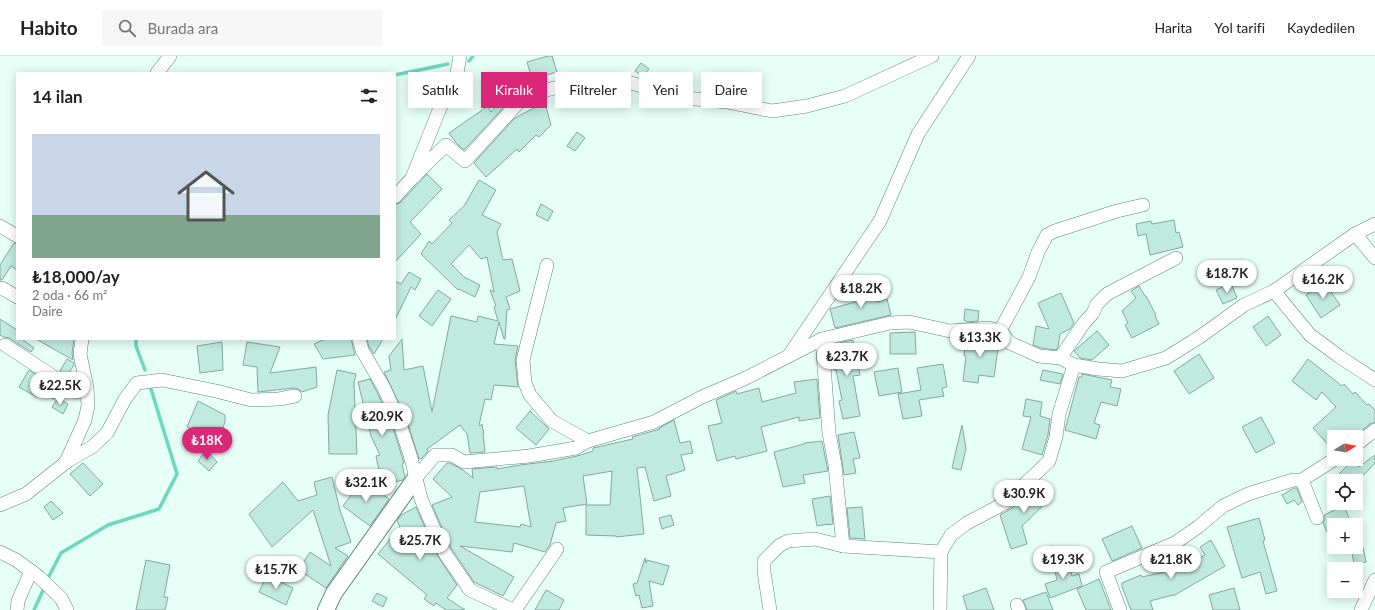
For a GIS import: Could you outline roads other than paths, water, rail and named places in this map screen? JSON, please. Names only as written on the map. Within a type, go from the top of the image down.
[{"type":"street","points":[[158,72],[170,56]]},
{"type":"street","points":[[412,178],[440,108],[457,73],[460,56]]},
{"type":"street","points":[[396,196],[446,145],[465,161],[519,102],[543,91],[569,84],[588,80],[616,79],[686,98],[727,102],[772,111],[806,106],[845,96],[932,56]]},
{"type":"street","points":[[790,354],[880,221],[918,134],[969,56]]},
{"type":"street","points":[[1000,331],[1029,277],[1038,252],[1047,235],[1055,231],[1143,205]]},
{"type":"street","points":[[326,610],[334,593],[415,479],[435,455],[452,455],[464,462],[529,456],[576,448],[588,441],[654,422],[702,397],[744,379],[790,354],[822,339],[890,323],[909,322],[950,331],[989,328],[1000,331],[1010,343],[1039,356],[1060,358],[1074,365],[1122,371],[1166,358],[1201,336],[1244,305],[1274,291],[1355,234],[1375,224]]},
{"type":"street","points":[[0,226],[16,235]]},
{"type":"street","points":[[1355,234],[1375,258]]},
{"type":"street","points":[[1060,358],[1084,323],[1094,313],[1097,304],[1107,294],[1176,258]]},
{"type":"street","points":[[547,265],[523,360],[525,383],[530,395],[552,421],[588,441]]},
{"type":"street","points":[[2,288],[16,296]]},
{"type":"street","points":[[1274,291],[1310,335],[1375,380]]},
{"type":"street","points":[[822,339],[829,433],[835,465],[843,546]]},
{"type":"street","points":[[66,462],[85,420],[88,406],[86,385],[80,354],[82,340]]},
{"type":"street","points":[[359,340],[362,350],[384,388],[399,421],[411,458],[420,498],[444,552],[470,590],[514,610],[557,549]]},
{"type":"street","points":[[6,345],[77,392],[86,385]]},
{"type":"street","points":[[940,610],[941,552],[951,535],[967,523],[1005,503],[1049,461],[1056,437],[1059,414],[1074,365]]},
{"type":"street","points":[[0,505],[26,494],[66,462],[92,447],[106,433],[125,399],[137,383],[162,380],[251,400],[279,399],[295,396]]},
{"type":"street","points":[[1363,439],[1375,430]]},
{"type":"street","points":[[1120,610],[1106,572],[1176,544],[1224,506],[1248,494],[1293,480],[1302,480],[1327,464]]},
{"type":"street","points":[[1302,480],[1317,518]]},
{"type":"street","points":[[770,610],[764,572],[764,561],[780,545],[788,541],[815,540],[843,546],[941,552]]},
{"type":"street","points":[[0,552],[16,560],[35,574],[61,598],[67,610]]},
{"type":"street","points":[[17,610],[18,601],[35,574]]},
{"type":"street","points":[[1361,610],[1375,580]]},
{"type":"waterway","points":[[469,61],[473,56]]},
{"type":"waterway","points":[[396,75],[448,64]]},
{"type":"waterway","points":[[136,340],[136,346],[145,370]]},
{"type":"waterway","points":[[47,580],[61,553],[108,525],[159,509],[177,474],[151,389]]},
{"type":"waterway","points":[[34,610],[45,586]]}]
